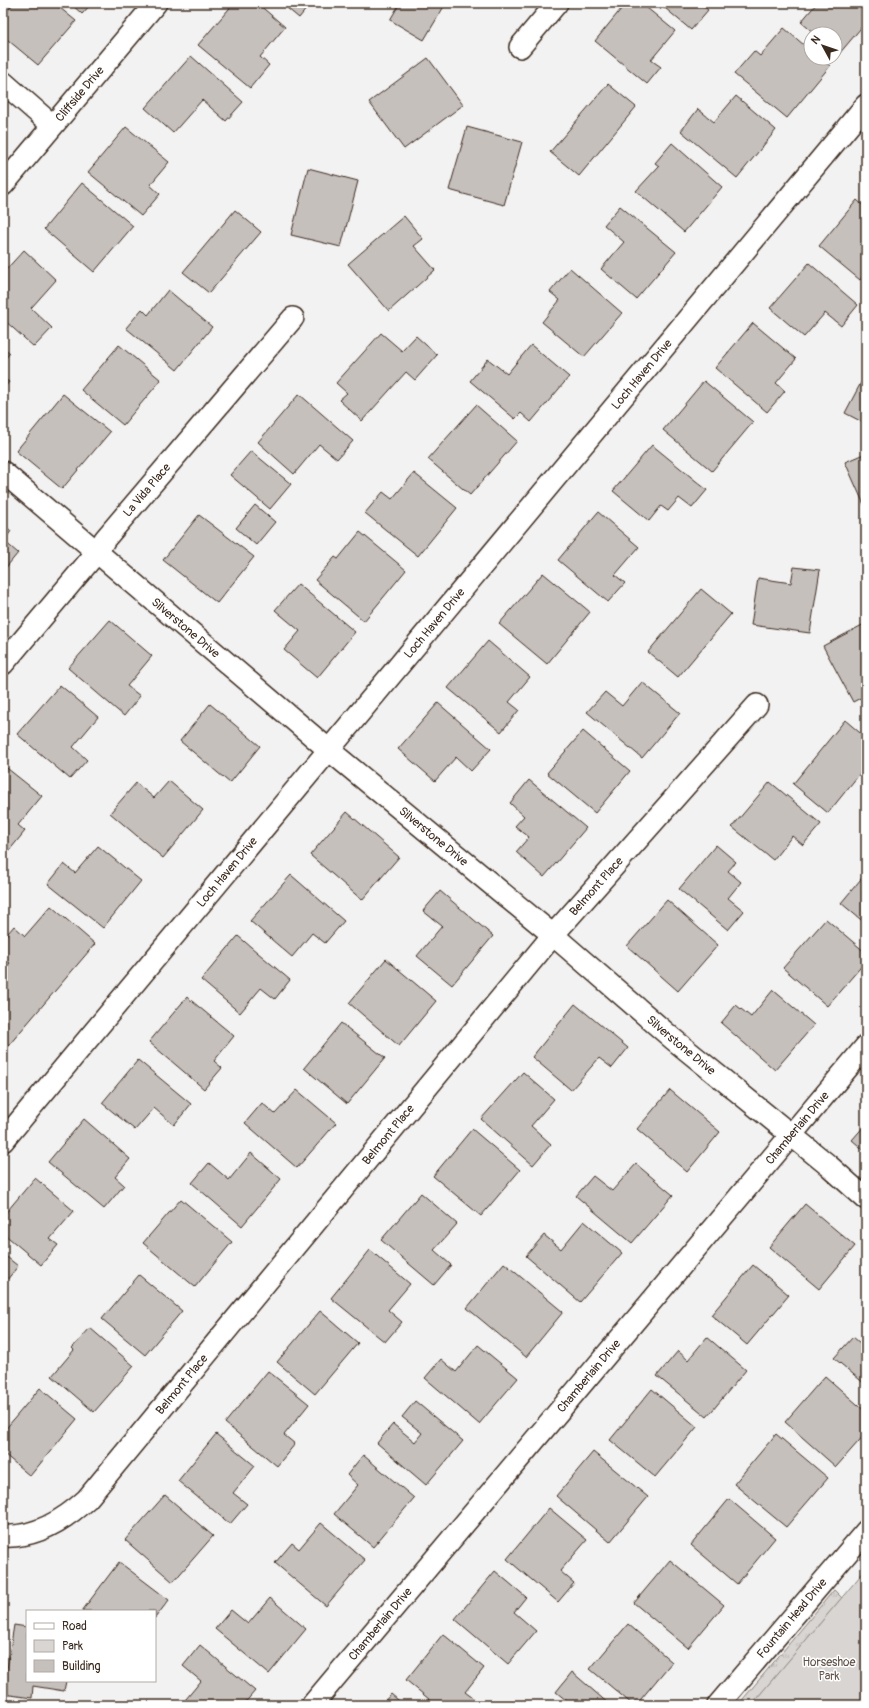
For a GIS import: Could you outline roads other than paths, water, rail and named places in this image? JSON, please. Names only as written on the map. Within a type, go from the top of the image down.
[{"type":"street","name":"Cliffside Drive","points":[[3,185],[156,3]]},
{"type":"street","points":[[520,47],[557,3]]},
{"type":"street","points":[[3,82],[52,125]]},
{"type":"street","name":"Loch Haven Drive","points":[[3,1141],[866,105]]},
{"type":"street","name":"La Vida Place","points":[[3,664],[97,552],[105,539],[293,318]]},
{"type":"street","name":"Silverstone Drive","points":[[3,472],[329,750],[553,935],[673,1039],[866,1199]]},
{"type":"street","name":"Belmont Place","points":[[3,1536],[16,1537],[44,1528],[72,1512],[87,1500],[553,935],[757,705]]},
{"type":"street","name":"Chamberlain Drive","points":[[312,1705],[866,1046]]},
{"type":"street","name":"Fountain Head Drive","points":[[718,1705],[866,1531]]},
{"type":"park label","name":"Horseshoe Park","points":[[829,1669]]}]
